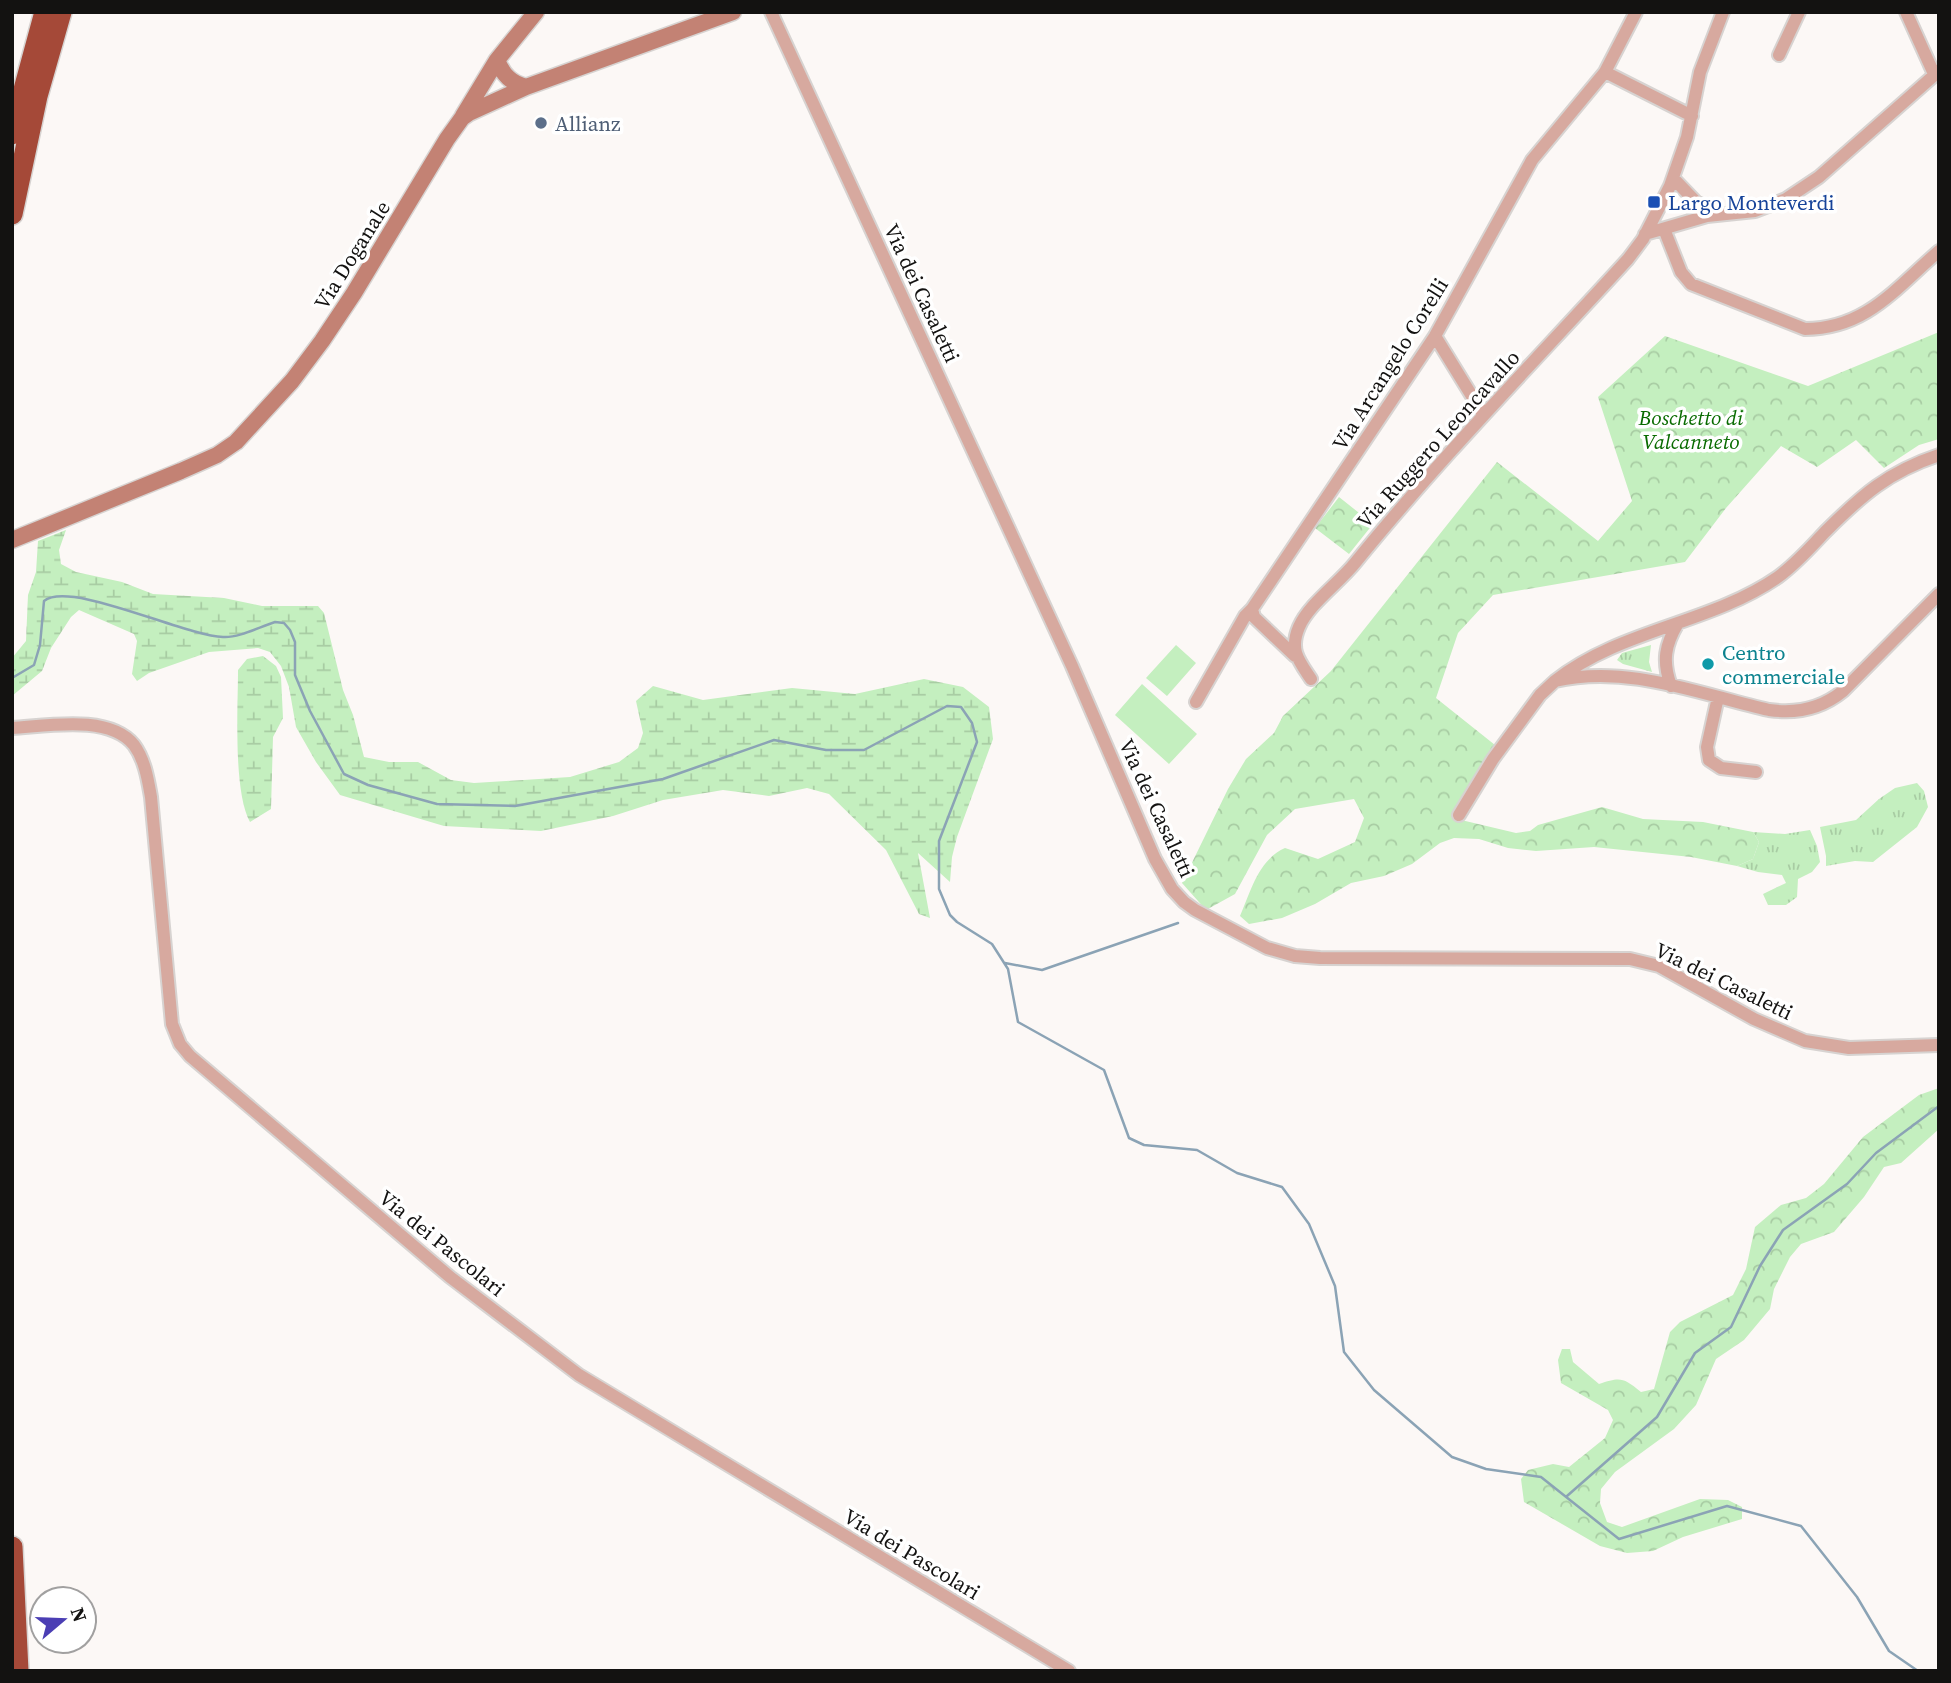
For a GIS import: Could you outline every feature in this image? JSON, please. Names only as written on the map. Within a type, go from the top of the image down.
[{"type":"highway","points":[[12,134],[45,12]]},
{"type":"highway","points":[[12,214],[37,96],[61,12]]},
{"type":"highway","points":[[12,1547],[18,1671]]},
{"type":"main road","points":[[462,118],[497,61],[536,12]]},
{"type":"main road","name":"Via Doganale","points":[[12,540],[191,467],[217,455],[236,442],[292,381],[322,341],[462,118],[485,104],[526,87],[733,12]]},
{"type":"main road","points":[[497,61],[512,82],[526,87]]},
{"type":"main road","points":[[485,104],[497,61]]},
{"type":"main road","points":[[480,86],[485,104]]},
{"type":"street","name":"Via dei Casaletti","points":[[771,12],[1072,666],[1155,859],[1169,885],[1184,902],[1249,940],[1289,955],[1321,958],[1630,959],[1659,966],[1754,1019],[1805,1041],[1849,1048],[1939,1045]]},
{"type":"street","name":"Via Arcangelo Corelli","points":[[1196,702],[1245,616],[1435,336],[1532,160],[1605,72],[1636,12]]},
{"type":"street","name":"Via Ruggero Leoncavallo","points":[[1295,656],[1296,636],[1304,619],[1348,572],[1385,524],[1483,414],[1628,259],[1645,234],[1673,178],[1686,141],[1700,72],[1723,12]]},
{"type":"street","points":[[1779,55],[1799,12]]},
{"type":"street","points":[[1645,234],[1720,214],[1761,210],[1809,185],[1937,72],[1906,12]]},
{"type":"street","points":[[1605,72],[1692,116]]},
{"type":"street","points":[[1673,178],[1696,202],[1720,214]]},
{"type":"street","points":[[1664,229],[1681,272],[1691,284],[1805,329],[1862,317],[1939,251]]},
{"type":"street","points":[[1435,336],[1483,414]]},
{"type":"street","points":[[1459,815],[1493,759],[1540,695],[1575,665],[1597,653],[1739,598],[1776,578],[1875,486],[1898,471],[1939,455]]},
{"type":"street","points":[[1555,681],[1578,676],[1626,676],[1781,711],[1801,710],[1821,705],[1843,691],[1939,594]]},
{"type":"street","points":[[1252,609],[1254,617],[1295,656],[1311,679]]},
{"type":"street","points":[[1671,686],[1665,669],[1664,654],[1678,622]]},
{"type":"street","points":[[1718,697],[1707,747],[1709,760],[1721,768],[1756,772]]},
{"type":"street","name":"Via dei Pascolari","points":[[12,728],[81,724],[102,726],[122,734],[139,754],[151,797],[172,1024],[180,1044],[190,1056],[450,1277],[579,1375],[1069,1671]]},
{"type":"green space","name":"Boschetto di Valcanneto","points":[[1939,332],[1939,439],[1919,445],[1884,468],[1856,440],[1817,467],[1781,446],[1726,508],[1685,562],[1493,595],[1458,633],[1436,698],[1495,745],[1464,795],[1457,819],[1516,833],[1530,831],[1538,825],[1602,807],[1643,819],[1703,822],[1753,832],[1759,842],[1753,859],[1737,866],[1691,857],[1594,847],[1536,851],[1508,848],[1479,839],[1454,838],[1440,843],[1412,864],[1384,876],[1351,883],[1315,904],[1282,918],[1249,924],[1240,916],[1256,877],[1276,853],[1285,848],[1318,859],[1355,842],[1364,818],[1354,799],[1295,809],[1267,835],[1235,894],[1206,910],[1182,883],[1228,789],[1246,759],[1274,733],[1283,716],[1331,671],[1497,462],[1598,541],[1632,501],[1598,397],[1665,336],[1808,386]]},
{"type":"green space","points":[[1339,497],[1373,524],[1349,554],[1315,528]]},
{"type":"green space","points":[[66,530],[59,550],[61,564],[76,572],[122,582],[153,594],[224,598],[262,606],[318,606],[324,613],[343,690],[364,757],[389,762],[418,762],[451,780],[474,783],[570,777],[619,762],[638,748],[643,733],[636,701],[653,686],[703,700],[792,688],[855,694],[924,679],[963,687],[989,707],[993,739],[957,837],[950,882],[918,853],[930,918],[919,914],[886,850],[829,794],[807,788],[769,796],[723,790],[663,800],[613,816],[541,831],[444,826],[340,795],[316,762],[296,727],[289,687],[281,666],[270,652],[258,648],[209,652],[149,673],[137,681],[132,674],[137,641],[134,634],[79,610],[71,617],[51,648],[42,671],[12,696],[12,658],[26,641],[28,595],[36,572],[38,541]]},
{"type":"green space","points":[[1176,645],[1196,663],[1167,696],[1146,678]]},
{"type":"green space","points":[[1651,645],[1649,662],[1652,672],[1617,660],[1622,653]]},
{"type":"green space","points":[[263,656],[276,666],[281,677],[283,718],[273,737],[271,809],[250,822],[241,791],[239,770],[238,670],[247,659]]},
{"type":"green space","points":[[1142,684],[1197,734],[1169,764],[1115,715]]},
{"type":"green space","points":[[1917,783],[1924,791],[1928,807],[1917,827],[1873,862],[1855,861],[1826,866],[1820,827],[1856,820],[1895,788]]},
{"type":"green space","points":[[1810,830],[1820,862],[1812,872],[1798,879],[1797,897],[1786,905],[1768,905],[1763,894],[1786,883],[1782,875],[1737,866],[1753,859],[1759,842],[1753,832],[1785,834]]},
{"type":"green space","points":[[1939,1088],[1939,1129],[1901,1163],[1884,1167],[1864,1197],[1834,1232],[1801,1244],[1790,1257],[1774,1289],[1770,1309],[1744,1340],[1716,1359],[1696,1405],[1674,1429],[1615,1472],[1601,1489],[1600,1503],[1607,1522],[1622,1527],[1700,1499],[1728,1500],[1742,1507],[1742,1519],[1683,1537],[1653,1551],[1627,1553],[1600,1546],[1524,1502],[1521,1479],[1528,1470],[1553,1464],[1569,1467],[1605,1438],[1613,1420],[1608,1410],[1561,1383],[1558,1360],[1562,1349],[1570,1349],[1573,1362],[1599,1384],[1621,1380],[1641,1392],[1654,1389],[1670,1332],[1680,1322],[1733,1295],[1746,1269],[1755,1227],[1781,1205],[1806,1198],[1824,1184],[1863,1137],[1919,1095]]},
{"type":"waterway","points":[[12,678],[34,665],[40,645],[44,601],[58,596],[102,603],[183,628],[223,637],[242,634],[275,622],[284,623],[295,642],[295,675],[310,711],[344,774],[368,785],[437,804],[515,806],[663,779],[774,740],[826,750],[864,750],[947,706],[961,707],[972,723],[977,742],[939,841],[939,889],[950,915],[992,944],[1008,969],[1018,1022],[1104,1070],[1129,1138],[1144,1145],[1197,1150],[1237,1173],[1282,1187],[1309,1224],[1335,1286],[1344,1352],[1374,1390],[1452,1457],[1486,1469],[1541,1477],[1619,1539],[1727,1506],[1801,1526],[1857,1597],[1889,1651],[1918,1671]]},
{"type":"waterway","points":[[1005,963],[1042,970],[1178,923]]},
{"type":"waterway","points":[[1567,1496],[1657,1417],[1695,1353],[1731,1327],[1760,1266],[1783,1230],[1847,1184],[1876,1153],[1939,1106]]},
{"type":"place","name":"Allianz","points":[[541,123]]},
{"type":"place","name":"Largo Monteverdi","points":[[1654,202]]},
{"type":"place","name":"Centro commerciale","points":[[1708,664]]}]
